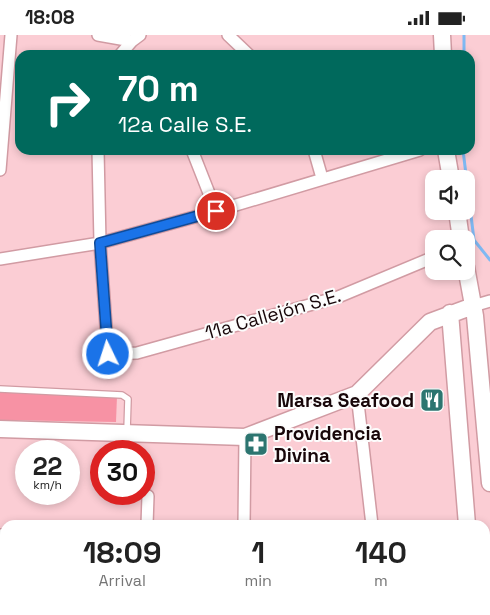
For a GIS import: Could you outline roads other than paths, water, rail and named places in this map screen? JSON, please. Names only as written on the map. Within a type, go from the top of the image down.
[{"type":"street","points":[[0,170],[15,58],[11,35]]},
{"type":"street","points":[[98,35],[136,38]]},
{"type":"street","points":[[228,35],[243,50]]},
{"type":"street","points":[[442,35],[442,50]]},
{"type":"street","points":[[125,50],[136,38]]},
{"type":"street","points":[[98,155],[100,243]]},
{"type":"street","points":[[194,155],[216,211]]},
{"type":"street","points":[[315,155],[322,178]]},
{"type":"street","points":[[0,259],[100,243],[216,211],[402,155]]},
{"type":"street","points":[[447,155],[449,170]]},
{"type":"street","name":"11a Callejón S.E.","points":[[100,243],[108,354],[137,353],[338,297],[425,261]]},
{"type":"street","points":[[468,280],[473,306],[490,483]]},
{"type":"street","points":[[0,429],[245,437],[357,394],[430,322],[450,313],[490,301]]},
{"type":"street","points":[[450,313],[467,520]]},
{"type":"street","points":[[357,394],[371,520]]},
{"type":"street","points":[[244,520],[245,437]]},
{"type":"street","points":[[147,520],[148,505]]},
{"type":"lane","points":[[0,389],[122,395],[128,399],[127,433]]},
{"type":"waterway","points":[[464,35],[464,50]]},
{"type":"waterway","points":[[464,155],[474,240],[490,260]]},
{"type":"place","name":"Marsa Seafood","points":[[432,400]]},
{"type":"place","name":"Providencia Divina","points":[[256,444]]}]
